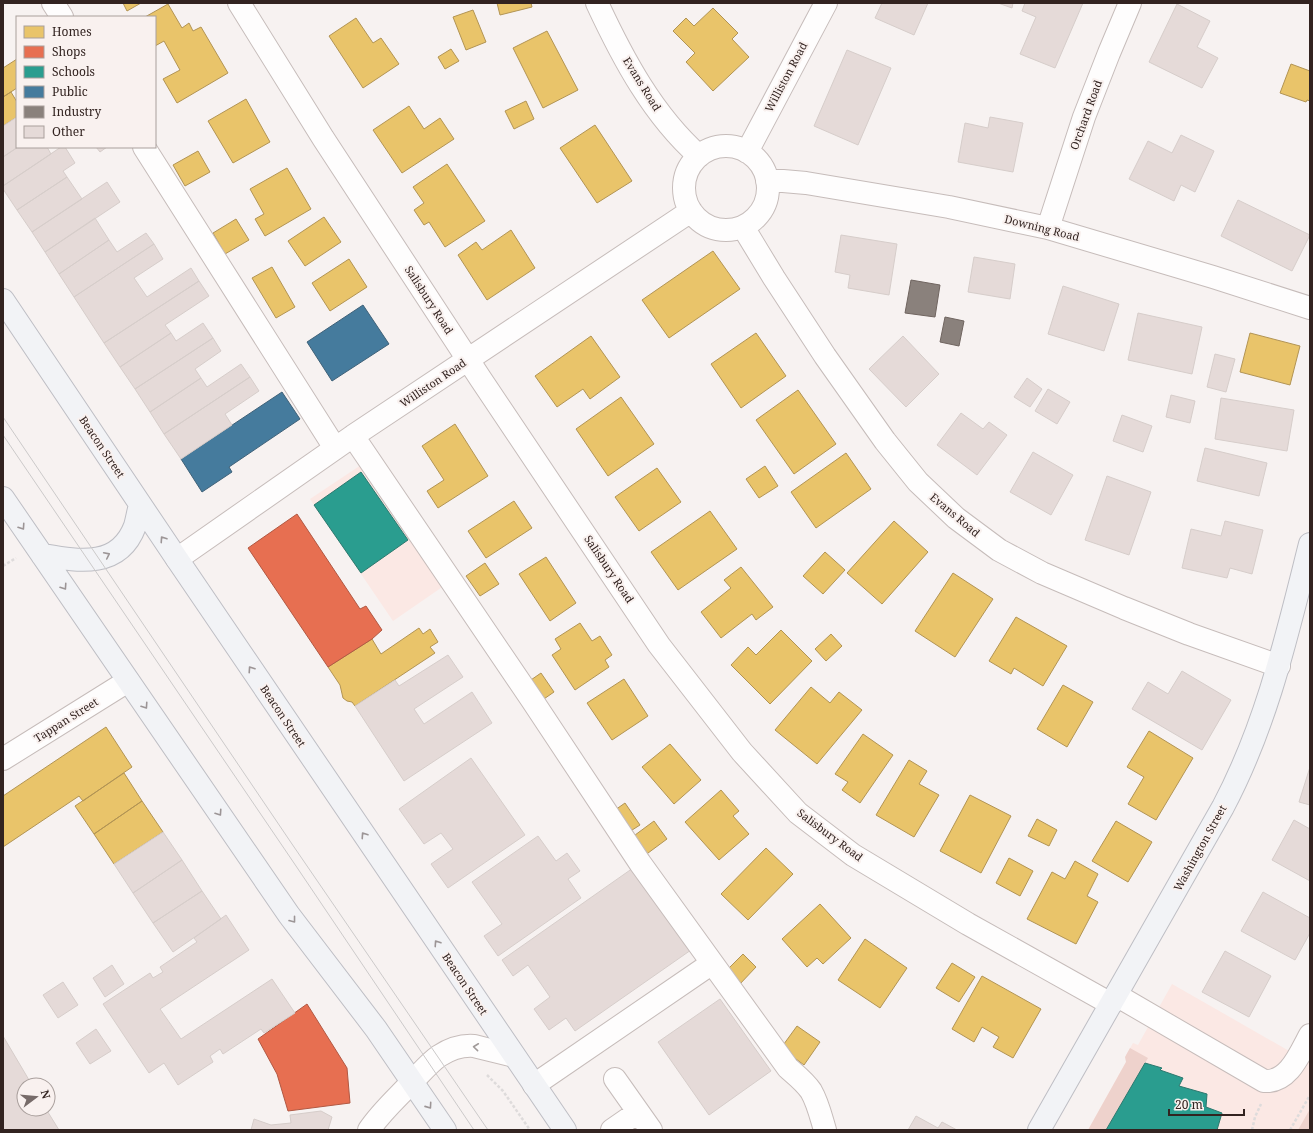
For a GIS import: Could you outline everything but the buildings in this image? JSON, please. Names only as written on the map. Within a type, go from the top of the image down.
[{"type":"main road","name":"Beacon Street","points":[[3,300],[140,505],[565,1130]]},
{"type":"main road","points":[[3,498],[289,915],[376,1029],[445,1130]]},
{"type":"main road","points":[[42,555],[88,561],[112,554],[126,541],[132,532],[140,505]]},
{"type":"main road","name":"Washington Street","points":[[1039,1130],[1234,786],[1259,727],[1304,590],[1310,544]]},
{"type":"street","points":[[53,3],[61,16]]},
{"type":"street","name":"Salisbury Road","points":[[239,3],[302,106],[468,359],[659,645],[742,752],[798,813],[853,855],[968,924],[1114,999],[1264,1081],[1278,1080],[1285,1074],[1293,1065],[1310,1035]]},
{"type":"street","name":"Evans Road","points":[[597,3],[642,88],[671,128],[699,156]]},
{"type":"street","name":"Williston Road","points":[[747,152],[826,3]]},
{"type":"street","name":"Orchard Road","points":[[1048,228],[1084,117],[1130,3]]},
{"type":"street","points":[[722,146],[730,146],[747,152],[754,157],[765,172],[768,190],[763,208],[751,222],[743,227],[729,230],[714,229],[701,222],[691,211],[687,203],[684,187],[689,170],[699,156],[722,146]]},
{"type":"street","points":[[145,148],[335,448]]},
{"type":"street","name":"Downing Road","points":[[767,181],[806,183],[949,207],[1048,228],[1213,277],[1310,308]]},
{"type":"street","name":"Williston Road","points":[[177,559],[335,448],[691,211]]},
{"type":"street","name":"Evans Road","points":[[743,227],[774,278],[885,441],[918,482],[956,518],[999,550],[1042,573],[1196,637],[1279,666]]},
{"type":"street","points":[[353,436],[532,700],[640,863],[788,1068],[800,1078],[811,1092],[816,1102],[825,1130]]},
{"type":"street","name":"Tappan Street","points":[[3,759],[128,681]]},
{"type":"street","points":[[534,1085],[705,968]]},
{"type":"street","points":[[369,1130],[384,1111],[438,1057],[457,1048],[468,1046],[481,1047],[514,1056]]},
{"type":"street","points":[[615,1079],[650,1130]]},
{"type":"street","points":[[612,1130],[638,1112]]},
{"type":"path","points":[[3,566],[19,557]]},
{"type":"path","points":[[483,1072],[503,1091],[530,1130]]},
{"type":"path","points":[[1290,1130],[1310,1095]]},
{"type":"path","points":[[1252,1130],[1255,1117]]},
{"type":"shaded area","points":[[370,459],[451,581],[393,621],[310,499]]},
{"type":"shaded area","points":[[1172,984],[1305,1060],[1310,1052],[1310,1130],[1088,1130],[1126,1062],[1126,1055],[1133,1043],[1138,1045]]},
{"type":"shaded area","points":[[1130,1048],[1148,1058],[1106,1130],[1088,1130],[1126,1062],[1125,1057]]},
{"type":"shaded area","points":[[1310,1109],[1310,1130],[1298,1130]]},
{"type":"tram line","points":[[3,417],[292,844],[488,1130]]},
{"type":"tram line","points":[[3,435],[474,1130]]}]
